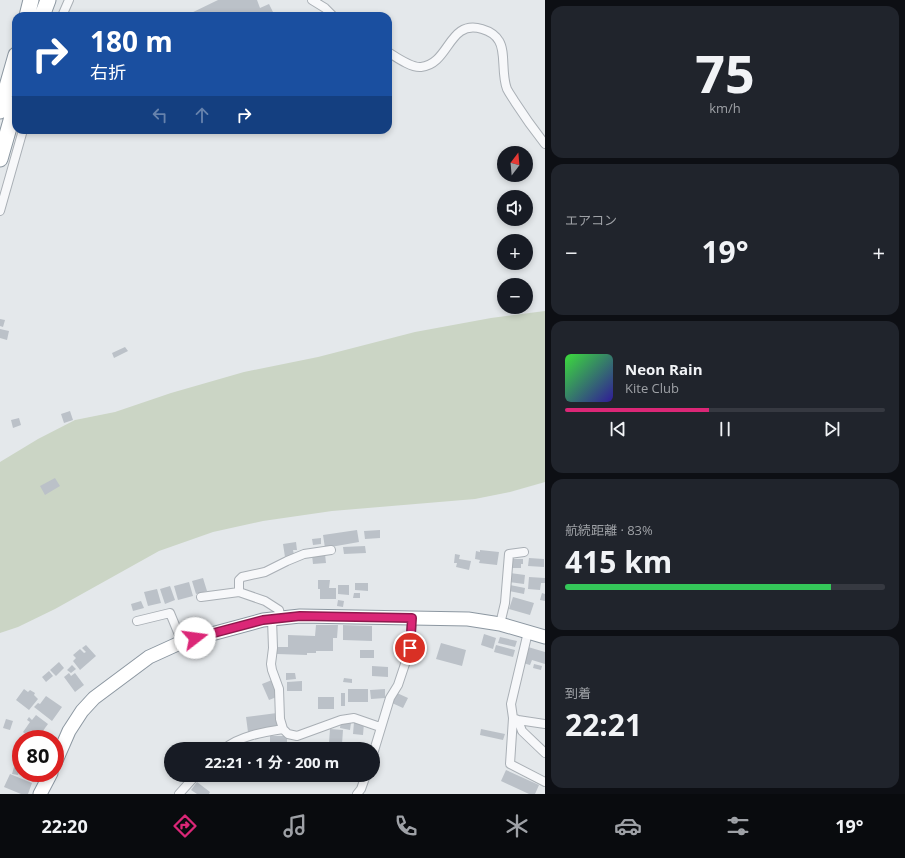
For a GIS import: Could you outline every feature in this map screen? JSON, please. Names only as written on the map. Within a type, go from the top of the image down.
[{"type":"highway","points":[[28,12],[32,0]]},
{"type":"highway","points":[[44,12],[48,0]]},
{"type":"highway","points":[[0,111],[12,69]]},
{"type":"highway","points":[[0,159],[12,117]]},
{"type":"highway","points":[[64,742],[69,731],[82,711],[94,698],[149,657],[182,642],[263,620],[300,616],[468,619],[500,624],[545,637]]},
{"type":"highway","points":[[40,794],[46,782]]},
{"type":"street","points":[[64,12],[69,0]]},
{"type":"street","points":[[312,0],[329,12]]},
{"type":"street","points":[[392,54],[407,63],[421,67],[432,63],[443,52],[457,32],[467,28],[481,28],[493,34],[502,46],[503,70],[507,88],[527,121],[545,144]]},
{"type":"street","points":[[0,211],[22,134]]},
{"type":"street","points":[[240,592],[239,580],[242,577],[265,572],[304,554],[331,550]]},
{"type":"street","points":[[500,624],[505,603],[509,554],[524,552]]},
{"type":"street","points":[[201,597],[240,592],[265,600],[279,610],[276,619],[272,670],[279,689],[280,719],[283,729],[288,734],[297,736],[341,720],[354,718],[380,727]]},
{"type":"street","points":[[137,621],[170,613],[182,642]]},
{"type":"street","points":[[376,742],[390,698],[398,685],[410,648],[412,618]]},
{"type":"street","points":[[528,632],[511,704],[515,719],[522,731],[545,753]]},
{"type":"street","points":[[515,719],[545,724]]},
{"type":"street","points":[[515,719],[510,764],[545,782]]},
{"type":"street","points":[[234,742],[247,737],[283,729]]},
{"type":"street","points":[[179,794],[190,782]]},
{"type":"street","points":[[357,794],[363,782]]},
{"type":"green space","points":[[545,311],[545,482],[510,492],[475,499],[332,511],[263,521],[213,532],[159,551],[55,609],[18,627],[0,633],[0,462],[38,439],[75,420],[115,412],[171,393],[244,372],[318,357],[415,332],[491,318],[533,314],[533,313]]},
{"type":"building","points":[[218,0],[257,0],[260,8],[269,4],[273,12],[193,12]]},
{"type":"building","points":[[0,319],[5,320],[3,327],[0,326]]},
{"type":"building","points":[[0,329],[9,331],[7,340],[0,338]]},
{"type":"building","points":[[125,347],[128,351],[114,358],[112,353]]},
{"type":"building","points":[[70,411],[73,420],[64,423],[61,414]]},
{"type":"building","points":[[19,418],[21,425],[13,428],[11,420]]},
{"type":"building","points":[[55,478],[60,486],[45,495],[40,486]]},
{"type":"building","points":[[357,530],[359,542],[325,548],[323,535]]},
{"type":"building","points":[[380,530],[380,538],[365,539],[364,531]]},
{"type":"building","points":[[321,538],[321,544],[313,545],[312,539]]},
{"type":"building","points":[[296,542],[297,550],[293,550],[294,555],[285,557],[283,544]]},
{"type":"building","points":[[365,546],[366,553],[344,554],[343,547]]},
{"type":"building","points":[[480,550],[499,552],[497,565],[479,563],[480,560],[475,559],[476,551],[480,552]]},
{"type":"building","points":[[325,554],[326,563],[313,564],[312,555]]},
{"type":"building","points":[[455,554],[460,555],[459,559],[471,561],[469,570],[456,567],[457,563],[454,563]]},
{"type":"building","points":[[529,558],[544,559],[544,567],[528,566]]},
{"type":"building","points":[[511,559],[523,559],[521,568],[512,568]]},
{"type":"building","points":[[510,573],[525,575],[524,584],[509,582]]},
{"type":"building","points":[[529,577],[545,578],[545,583],[541,583],[540,590],[528,589]]},
{"type":"building","points":[[203,578],[207,591],[196,594],[192,581]]},
{"type":"building","points":[[318,580],[330,580],[329,588],[336,588],[336,599],[320,599]]},
{"type":"building","points":[[189,582],[193,596],[178,600],[174,586]]},
{"type":"building","points":[[355,583],[368,583],[368,591],[355,590]]},
{"type":"building","points":[[338,585],[349,585],[349,595],[338,594]]},
{"type":"building","points":[[510,585],[525,588],[524,594],[509,591]]},
{"type":"building","points":[[170,586],[175,600],[165,604],[160,589]]},
{"type":"building","points":[[157,589],[161,603],[148,606],[144,592]]},
{"type":"building","points":[[354,593],[360,593],[360,598],[353,598]]},
{"type":"building","points":[[542,593],[545,594],[545,601],[540,600]]},
{"type":"building","points":[[513,597],[534,603],[530,615],[509,609]]},
{"type":"building","points":[[338,600],[344,601],[343,607],[337,606]]},
{"type":"building","points":[[141,601],[144,608],[133,611],[131,604]]},
{"type":"building","points":[[316,625],[338,625],[337,638],[333,638],[333,651],[316,651],[316,653],[307,653],[307,655],[277,654],[277,647],[288,647],[288,635],[315,636]]},
{"type":"building","points":[[343,625],[372,626],[372,641],[343,640]]},
{"type":"building","points":[[484,634],[496,638],[493,649],[481,645]]},
{"type":"building","points":[[500,637],[517,641],[515,647],[498,643]]},
{"type":"building","points":[[441,643],[466,650],[462,666],[436,659]]},
{"type":"building","points":[[86,645],[96,656],[80,670],[73,661],[76,658],[73,655],[80,649],[84,653],[86,652],[82,648]]},
{"type":"building","points":[[496,645],[515,650],[513,657],[494,652]]},
{"type":"building","points":[[528,647],[545,652],[545,664],[532,660],[530,665],[523,663]]},
{"type":"building","points":[[360,650],[374,650],[374,658],[360,658]]},
{"type":"building","points":[[59,662],[64,668],[56,676],[50,670]]},
{"type":"building","points":[[534,664],[542,666],[541,670],[533,668]]},
{"type":"building","points":[[72,665],[76,669],[71,673],[67,670]]},
{"type":"building","points":[[372,666],[388,667],[388,677],[372,676]]},
{"type":"building","points":[[49,671],[53,676],[46,682],[42,677]]},
{"type":"building","points":[[69,673],[71,676],[75,673],[84,685],[75,692],[64,677]]},
{"type":"building","points":[[286,673],[295,673],[296,679],[286,680]]},
{"type":"building","points":[[344,678],[352,679],[352,683],[343,682]]},
{"type":"building","points":[[272,680],[279,696],[269,700],[262,684]]},
{"type":"building","points":[[302,681],[302,691],[287,691],[287,682]]},
{"type":"building","points":[[24,689],[28,692],[30,690],[35,693],[34,695],[38,699],[29,710],[16,700]]},
{"type":"building","points":[[348,689],[368,689],[368,702],[348,702]]},
{"type":"building","points":[[385,689],[385,698],[371,699],[370,690]]},
{"type":"building","points":[[341,693],[345,693],[345,706],[341,706]]},
{"type":"building","points":[[397,693],[408,698],[403,708],[392,703]]},
{"type":"building","points":[[46,696],[62,707],[52,721],[34,707],[38,703],[40,704]]},
{"type":"building","points":[[318,697],[334,697],[334,709],[318,709]]},
{"type":"building","points":[[277,713],[279,728],[248,732],[246,717]]},
{"type":"building","points":[[36,715],[48,724],[44,730],[24,730],[30,722],[27,720],[29,717],[32,720]]},
{"type":"building","points":[[6,719],[13,721],[10,730],[3,728]]},
{"type":"building","points":[[341,721],[351,723],[350,730],[340,728]]},
{"type":"building","points":[[354,722],[364,723],[363,735],[353,734]]},
{"type":"building","points":[[330,729],[343,730],[342,742],[329,742]]},
{"type":"building","points":[[481,729],[505,734],[503,740],[480,735]]},
{"type":"building","points":[[270,736],[287,736],[287,742],[270,742]]},
{"type":"building","points":[[506,770],[539,785],[535,794],[529,794],[501,781]]},
{"type":"building","points":[[10,774],[12,775],[12,782],[32,783],[28,794],[21,794],[4,787]]},
{"type":"building","points":[[197,782],[210,792],[209,794],[197,794],[191,790]]},
{"type":"route","points":[[195,638],[263,620],[300,616],[412,618],[410,648]]}]
